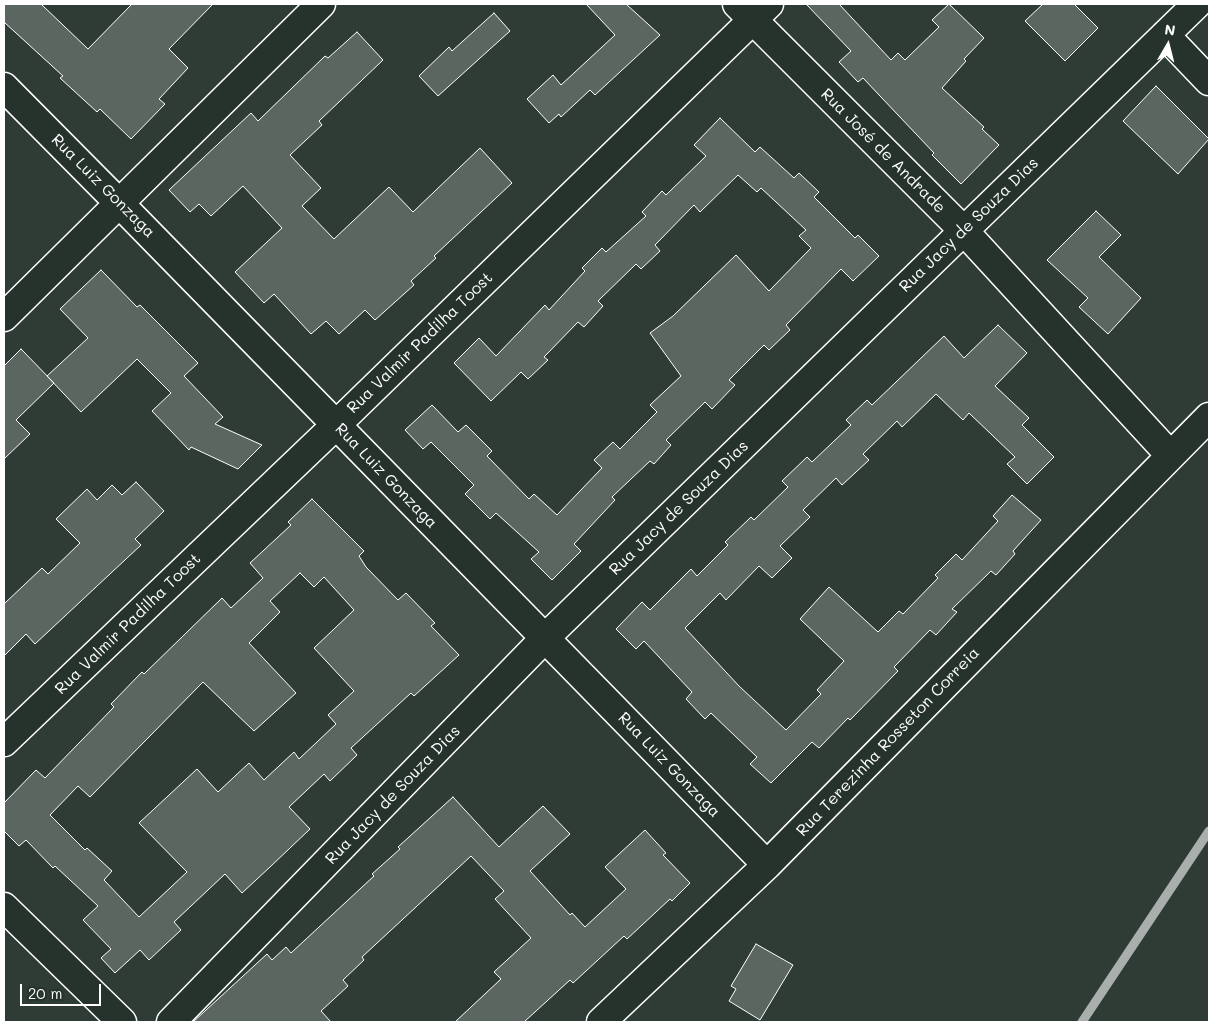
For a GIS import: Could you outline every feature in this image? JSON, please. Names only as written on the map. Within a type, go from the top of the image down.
[{"type":"street","points":[[4,317],[321,4]]},
{"type":"street","name":"Rua Jacy de Souza Dias","points":[[171,1022],[545,638],[1197,4]]},
{"type":"street","name":"Rua José de Andrade","points":[[753,9],[964,231],[1170,455]]},
{"type":"street","name":"Rua Valmir Padilha Toost","points":[[4,742],[336,425],[753,9]]},
{"type":"street","points":[[1165,35],[1209,82]]},
{"type":"street","name":"Rua Luiz Gonzaga","points":[[4,88],[119,202],[767,866]]},
{"type":"street","name":"Rua Terezinha Rosseton Correia","points":[[601,1022],[767,866],[1209,417]]},
{"type":"street","points":[[4,907],[122,1022]]},
{"type":"building","points":[[4,4],[41,4],[88,49],[132,4],[213,4],[169,49],[188,68],[159,99],[165,104],[131,139],[100,109],[97,112],[60,78],[63,76],[4,22]]},
{"type":"building","points":[[586,4],[626,4],[660,35],[595,95],[590,90],[561,117],[559,114],[549,123],[527,99],[553,75],[561,85],[615,35]]},
{"type":"building","points":[[806,4],[839,4],[891,60],[898,53],[905,60],[939,27],[932,20],[949,4],[984,38],[964,59],[966,61],[942,88],[984,127],[982,129],[999,145],[961,184],[932,155],[934,153],[863,78],[858,82],[839,62],[851,51]]},
{"type":"building","points":[[1043,4],[1074,4],[1098,28],[1065,61],[1025,21]]},
{"type":"building","points":[[494,13],[510,31],[438,96],[419,76],[449,47],[452,51]]},
{"type":"building","points":[[357,32],[383,60],[319,121],[322,125],[290,155],[321,188],[302,206],[334,239],[389,187],[413,212],[480,148],[512,183],[434,256],[436,258],[411,281],[414,285],[375,320],[365,310],[339,334],[326,321],[311,334],[274,294],[264,303],[235,272],[282,228],[243,186],[211,216],[199,204],[190,212],[169,190],[251,113],[258,121],[325,56],[328,58]]},
{"type":"building","points":[[1156,86],[1209,139],[1178,174],[1123,121]]},
{"type":"building","points":[[720,118],[755,152],[760,147],[794,178],[799,173],[819,192],[814,197],[855,238],[858,235],[879,256],[853,281],[841,269],[786,325],[790,330],[769,350],[764,345],[729,380],[735,385],[712,409],[705,402],[666,440],[671,445],[654,464],[650,461],[612,497],[615,500],[574,544],[581,551],[552,580],[531,559],[539,552],[496,513],[490,519],[465,494],[474,485],[431,442],[423,449],[405,430],[432,405],[458,432],[466,425],[492,451],[487,456],[529,499],[534,494],[557,515],[602,468],[594,460],[613,442],[620,449],[657,412],[650,405],[681,376],[650,333],[673,316],[736,255],[769,291],[811,248],[799,236],[806,230],[761,188],[757,192],[738,175],[700,212],[694,205],[655,245],[660,251],[641,269],[636,264],[598,301],[603,306],[584,327],[578,322],[544,357],[548,360],[528,379],[521,372],[491,401],[454,363],[479,338],[496,356],[545,305],[549,310],[585,271],[582,268],[602,248],[606,252],[646,216],[642,212],[662,191],[666,195],[706,156],[694,145]]},
{"type":"building","points":[[1096,211],[1121,235],[1099,257],[1141,298],[1108,334],[1079,307],[1088,298],[1047,260]]},
{"type":"building","points":[[101,270],[137,307],[140,305],[198,363],[184,376],[223,417],[215,424],[262,445],[238,469],[191,447],[189,450],[152,411],[171,393],[137,359],[81,412],[47,376],[88,338],[60,309]]},
{"type":"building","points":[[998,325],[1027,353],[995,386],[1029,418],[1022,425],[1054,457],[1027,484],[1007,464],[1015,457],[969,413],[963,420],[936,394],[902,427],[897,421],[863,454],[869,460],[842,485],[836,478],[803,510],[810,517],[780,546],[792,558],[772,578],[759,566],[726,600],[720,593],[685,628],[739,686],[786,730],[821,694],[817,690],[844,661],[800,619],[829,587],[878,632],[899,611],[903,614],[938,578],[935,575],[956,554],[962,560],[998,521],[993,516],[1012,495],[1041,520],[1013,551],[1015,554],[996,575],[991,571],[952,609],[957,612],[936,635],[930,630],[894,667],[898,671],[850,720],[848,718],[819,748],[812,742],[771,783],[750,764],[757,757],[711,713],[705,719],[686,699],[692,692],[644,641],[636,649],[616,629],[642,602],[650,610],[691,569],[697,576],[728,545],[725,542],[751,517],[754,520],[788,487],[782,481],[807,457],[812,462],[851,425],[846,420],[867,400],[872,405],[944,336],[964,358]]},
{"type":"building","points":[[21,349],[54,383],[16,420],[30,434],[4,459],[4,366]]},
{"type":"building","points":[[136,482],[164,511],[135,539],[141,545],[35,644],[26,634],[4,656],[4,604],[42,568],[48,574],[80,543],[56,519],[87,489],[97,500],[112,485],[122,495]]},
{"type":"building","points":[[312,499],[364,551],[359,556],[366,567],[398,600],[406,593],[435,623],[431,626],[459,655],[414,696],[411,693],[351,748],[357,755],[330,781],[324,774],[289,807],[310,829],[242,893],[225,874],[174,922],[181,930],[149,960],[140,950],[115,973],[101,958],[111,949],[83,920],[98,906],[55,866],[53,868],[26,840],[19,846],[4,831],[4,803],[36,770],[45,778],[114,707],[111,704],[142,672],[144,674],[222,598],[231,608],[263,578],[250,563],[291,525],[288,522]],"holes":[[[300,573],[314,587],[324,577],[354,610],[314,648],[354,691],[328,715],[336,724],[299,759],[294,752],[264,780],[249,763],[218,792],[197,769],[139,823],[187,872],[139,917],[104,880],[112,871],[87,848],[85,850],[50,815],[78,786],[90,797],[203,682],[254,731],[296,693],[249,643],[280,612],[270,601]]]},
{"type":"building","points":[[453,797],[499,847],[543,806],[570,834],[530,871],[570,915],[572,913],[585,927],[626,889],[605,867],[645,830],[666,853],[663,855],[690,883],[627,939],[624,936],[573,983],[570,980],[524,1022],[455,1022],[501,979],[494,972],[531,938],[495,899],[504,891],[471,856],[362,957],[364,960],[343,980],[348,986],[321,1011],[331,1022],[193,1022],[267,954],[272,960],[286,947],[291,953],[374,876],[372,874],[400,849],[398,847]]},
{"type":"building","points":[[756,944],[793,965],[760,1020],[729,1001],[736,989],[731,986]]},
{"type":"waterway","points":[[1082,1022],[1209,831]]}]
